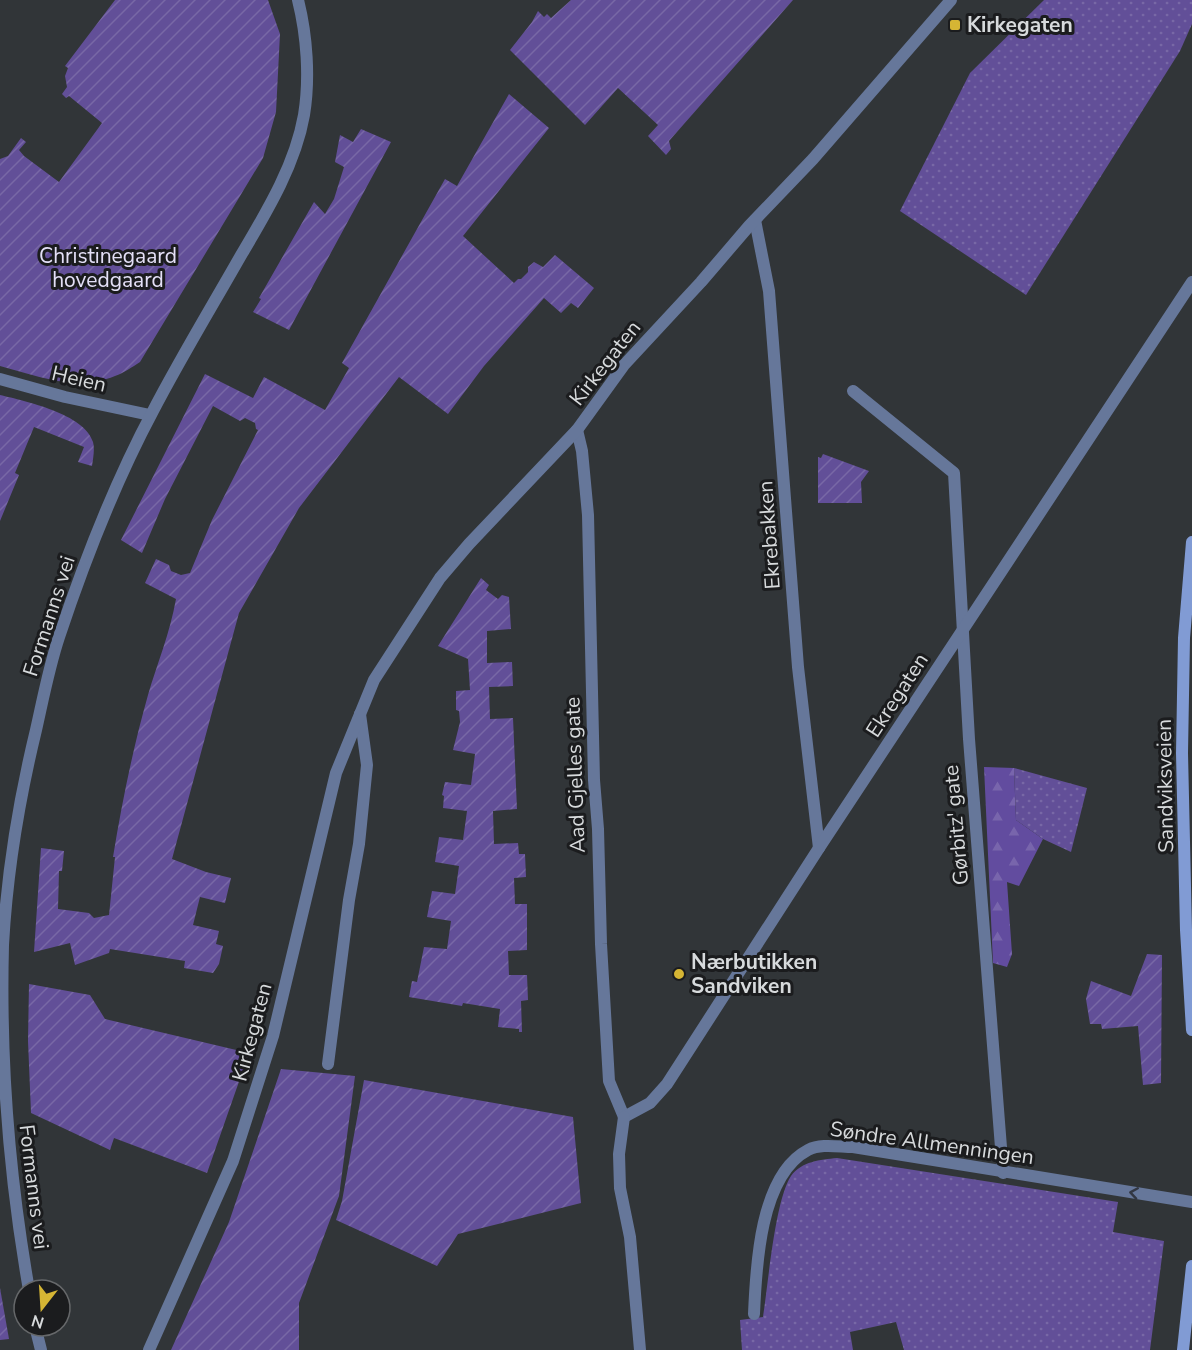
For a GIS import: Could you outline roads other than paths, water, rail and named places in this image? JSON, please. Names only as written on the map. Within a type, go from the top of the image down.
[{"type":"main road","name":"Sandviksveien","points":[[1192,542],[1185,638],[1182,730],[1182,795],[1189,860],[1186,930],[1192,1030]]},
{"type":"main road","points":[[1183,1350],[1192,1266]]},
{"type":"street","name":"Formanns vei","points":[[27,1278],[7,1140],[1,1033],[2,946],[16,828],[26,773],[58,640],[101,520],[122,470],[172,374],[272,202],[293,152],[304,116],[306,87],[306,51],[298,0]]},
{"type":"street","name":"Kirkegaten","points":[[149,1350],[239,1142],[273,1036],[336,773],[374,680],[440,578],[498,511],[577,430],[624,365],[813,159],[951,0]]},
{"type":"street","name":"Ekrebakken","points":[[755,220],[769,291],[798,667],[819,848]]},
{"type":"street","name":"Ekregaten","points":[[624,1117],[650,1103],[667,1084],[819,848],[1192,282]]},
{"type":"street","name":"Heien","points":[[0,380],[150,415]]},
{"type":"street","name":"Gørbitz' gate","points":[[853,391],[954,473],[961,633],[1003,1173]]},
{"type":"street","name":"Aad Gjelles gate","points":[[577,430],[582,451],[588,515],[594,780],[609,1081],[624,1117]]},
{"type":"street","points":[[328,1064],[349,900],[359,844],[367,765],[360,712]]},
{"type":"street","points":[[624,1117],[619,1155],[620,1188],[630,1237],[640,1350]]},
{"type":"street","name":"Søndre Allmenningen","points":[[754,1314],[756,1269],[765,1220],[775,1192],[792,1162],[808,1150],[818,1146],[853,1148],[1192,1202]]},
{"type":"place","name":"Kirkegaten","points":[[955,25]]},
{"type":"place","name":"Nærbutikken Sandviken","points":[[679,974]]},
{"type":"park label","name":"Christinegaard hovedgaard","points":[[108,268]]}]
